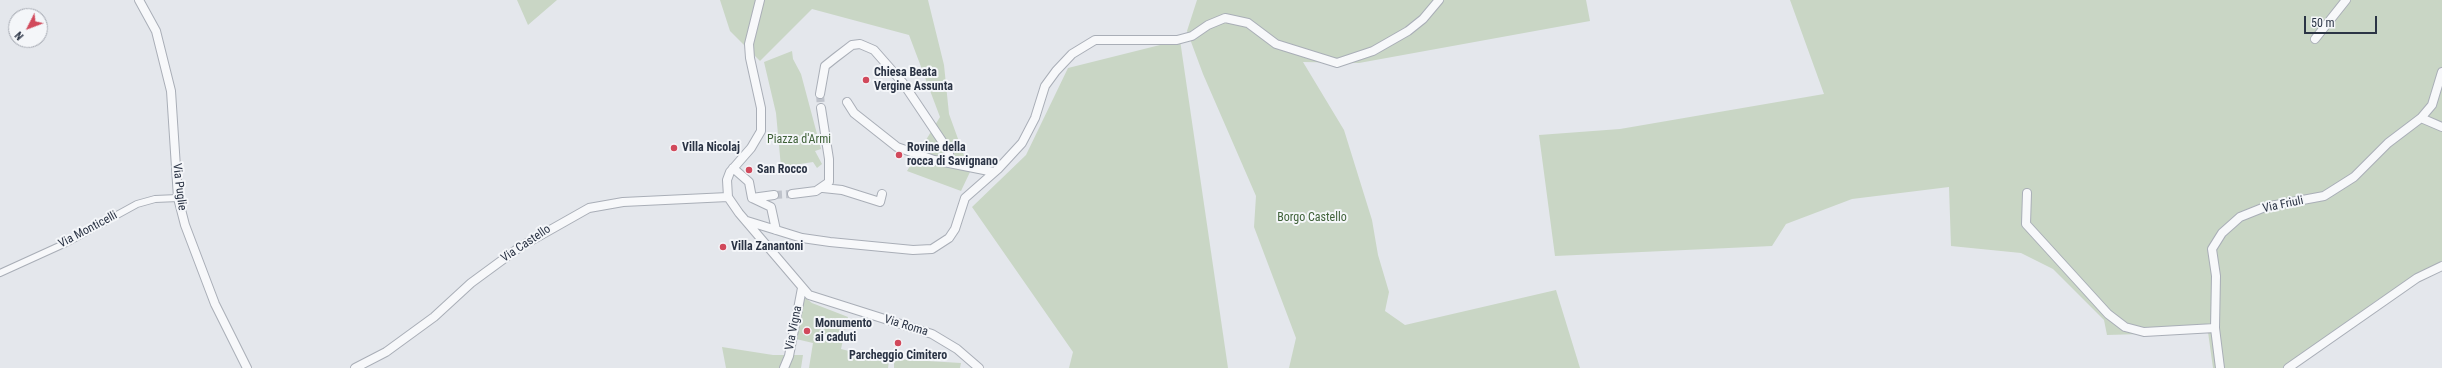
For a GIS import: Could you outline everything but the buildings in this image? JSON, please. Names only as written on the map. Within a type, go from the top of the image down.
[{"type":"street","name":"Via Puglie","points":[[139,0],[156,31],[171,92],[178,198],[192,246],[212,298],[247,368]]},
{"type":"street","points":[[728,197],[727,180],[733,168],[751,148],[761,131],[761,108],[750,58],[750,44],[760,0]]},
{"type":"street","points":[[747,221],[802,238],[842,244],[913,250],[932,249],[949,238],[955,229],[965,198],[994,172],[1022,143],[1035,118],[1045,86],[1056,71],[1072,54],[1095,40],[1177,40],[1192,36],[1208,25],[1225,18],[1248,23],[1276,44],[1338,63],[1373,51],[1408,31],[1423,19],[1439,0]]},
{"type":"street","points":[[2315,39],[2346,0]]},
{"type":"street","points":[[820,94],[825,66],[852,45],[860,44],[874,50],[903,83],[948,150],[951,163]]},
{"type":"street","name":"Via Friuli","points":[[2220,368],[2215,328],[2216,276],[2212,249],[2222,233],[2240,217],[2264,207],[2324,196],[2354,177],[2388,143],[2421,118],[2432,105],[2442,72]]},
{"type":"street","points":[[847,102],[854,113],[897,147],[951,163],[994,172]]},
{"type":"street","points":[[792,194],[816,191],[823,188],[829,182],[831,173],[821,108]]},
{"type":"street","points":[[2421,118],[2442,127]]},
{"type":"street","points":[[733,168],[749,182],[752,198]]},
{"type":"street","points":[[823,188],[842,190],[880,202],[882,194]]},
{"type":"street","points":[[2028,193],[2026,224],[2108,314],[2125,327],[2144,332],[2215,328]]},
{"type":"street","points":[[752,198],[774,195]]},
{"type":"street","name":"Via Roma","points":[[728,197],[809,295],[818,300],[932,334],[957,349],[979,368]]},
{"type":"street","name":"Via Castello","points":[[355,368],[386,352],[434,317],[471,283],[520,247],[550,228],[589,208],[623,202],[728,197]]},
{"type":"street","name":"Via Monticelli","points":[[0,273],[66,243],[137,204],[155,199],[178,198]]},
{"type":"street","points":[[752,198],[771,207],[776,230]]},
{"type":"street","points":[[2288,368],[2417,278],[2442,266]]},
{"type":"street","name":"Via Vigna","points":[[784,368],[794,330],[802,288]]},
{"type":"green space","points":[[517,0],[557,0],[528,25]]},
{"type":"green space","points":[[720,0],[928,0],[944,65],[949,114],[970,172],[961,191],[907,171],[940,117],[909,35],[812,9],[760,61],[730,31]]},
{"type":"green space","name":"Borgo Castello","points":[[1197,0],[1586,0],[1590,21],[1359,63],[1303,62],[1344,130],[1372,220],[1378,255],[1389,292],[1385,311],[1405,325],[1556,290],[1580,368],[1289,368],[1296,338],[1254,227],[1256,196],[1203,74],[1187,31]]},
{"type":"green space","points":[[1790,0],[2442,0],[2442,268],[2377,300],[2289,368],[2213,368],[2208,332],[2107,335],[2104,320],[2053,269],[2021,253],[1951,246],[1949,187],[1852,199],[1786,224],[1772,246],[1555,256],[1539,135],[1620,129],[1824,94]]},
{"type":"green space","points":[[1180,40],[1228,368],[1069,368],[1073,352],[972,207],[1026,155],[1068,68]]},
{"type":"green space","name":"Piazza d'Armi","points":[[792,51],[793,59],[801,74],[821,149],[815,151],[822,164],[817,168],[813,162],[781,167],[776,113],[764,62]]},
{"type":"green space","points":[[803,296],[812,303],[848,317],[841,349],[889,361],[888,368],[809,368],[813,343],[796,339]]},
{"type":"green space","points":[[722,347],[773,355],[803,355],[801,368],[726,368]]},
{"type":"green space","points":[[894,359],[961,363],[960,368],[894,368]]},
{"type":"tunnel","points":[[820,94],[821,108]]},
{"type":"tunnel","points":[[774,195],[792,194]]},
{"type":"place","name":"Chiesa Beata Vergine Assunta","points":[[866,80]]},
{"type":"place","name":"Villa Nicolaj","points":[[674,148]]},
{"type":"place","name":"Rovine della rocca di Savignano","points":[[899,155]]},
{"type":"place","name":"San Rocco","points":[[749,170]]},
{"type":"place","name":"Villa Zanantoni","points":[[723,247]]},
{"type":"place","name":"Monumento ai caduti","points":[[807,331]]},
{"type":"place","name":"Parcheggio Cimitero","points":[[898,343]]}]
